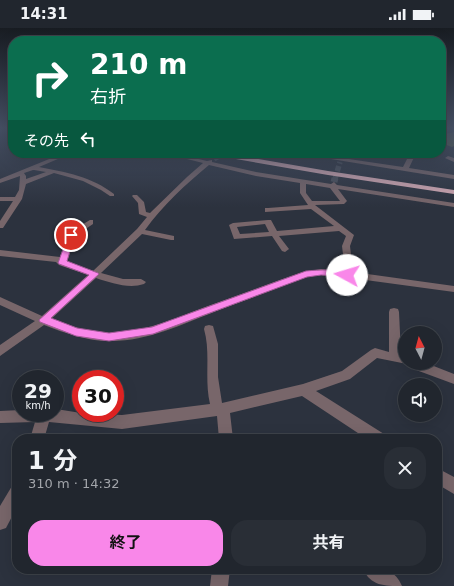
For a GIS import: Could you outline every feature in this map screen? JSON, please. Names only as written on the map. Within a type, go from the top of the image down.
[{"type":"highway","points":[[211,158],[335,174],[454,192]]},
{"type":"highway","points":[[266,158],[329,169],[454,187]]},
{"type":"street","points":[[0,181],[21,174],[57,158]]},
{"type":"street","points":[[0,351],[44,320],[95,274],[140,231],[152,216],[211,158],[256,174],[303,182],[333,184],[454,206]]},
{"type":"street","points":[[321,158],[340,162],[454,177]]},
{"type":"street","points":[[340,162],[343,158]]},
{"type":"street","points":[[405,170],[411,158]]},
{"type":"street","points":[[34,168],[89,180],[103,187],[112,195]]},
{"type":"street","points":[[22,183],[52,172]]},
{"type":"street","points":[[0,226],[19,198],[22,190],[21,174]]},
{"type":"street","points":[[303,182],[303,193],[310,204],[350,235],[346,246],[349,271]]},
{"type":"street","points":[[268,210],[306,208],[310,204],[342,203],[344,201],[333,184]]},
{"type":"street","points":[[134,196],[141,202],[143,214],[152,216]]},
{"type":"street","points":[[0,199],[19,198]]},
{"type":"street","points":[[62,263],[71,235],[90,222]]},
{"type":"street","points":[[285,249],[274,234],[342,228]]},
{"type":"street","points":[[140,231],[172,238]]},
{"type":"street","points":[[0,253],[59,260],[62,263],[95,274],[134,284],[141,282]]},
{"type":"street","points":[[0,301],[34,318],[44,320],[76,332],[109,337],[153,330],[306,274],[321,272],[454,289]]},
{"type":"street","points":[[394,312],[398,343]]},
{"type":"street","points":[[209,329],[214,342],[212,366],[213,392],[220,408],[225,434]]},
{"type":"street","points":[[64,416],[88,420],[122,422],[220,408],[303,390],[346,375],[375,352],[398,358]]},
{"type":"street","points":[[430,370],[454,379]]},
{"type":"street","points":[[303,390],[372,434]]},
{"type":"street","points":[[0,417],[12,416]]},
{"type":"street","points":[[38,434],[42,422]]},
{"type":"street","points":[[442,478],[454,486]]},
{"type":"street","points":[[0,522],[12,500]]},
{"type":"street","points":[[219,586],[220,574]]},
{"type":"street","points":[[378,574],[393,586]]},
{"type":"tunnel","points":[[335,179],[340,162]]},
{"type":"tunnel","points":[[334,182],[335,178]]},
{"type":"route","points":[[71,235],[62,263],[95,274],[44,320],[76,332],[109,337],[153,330],[272,288],[306,274],[321,272],[347,275]]}]
